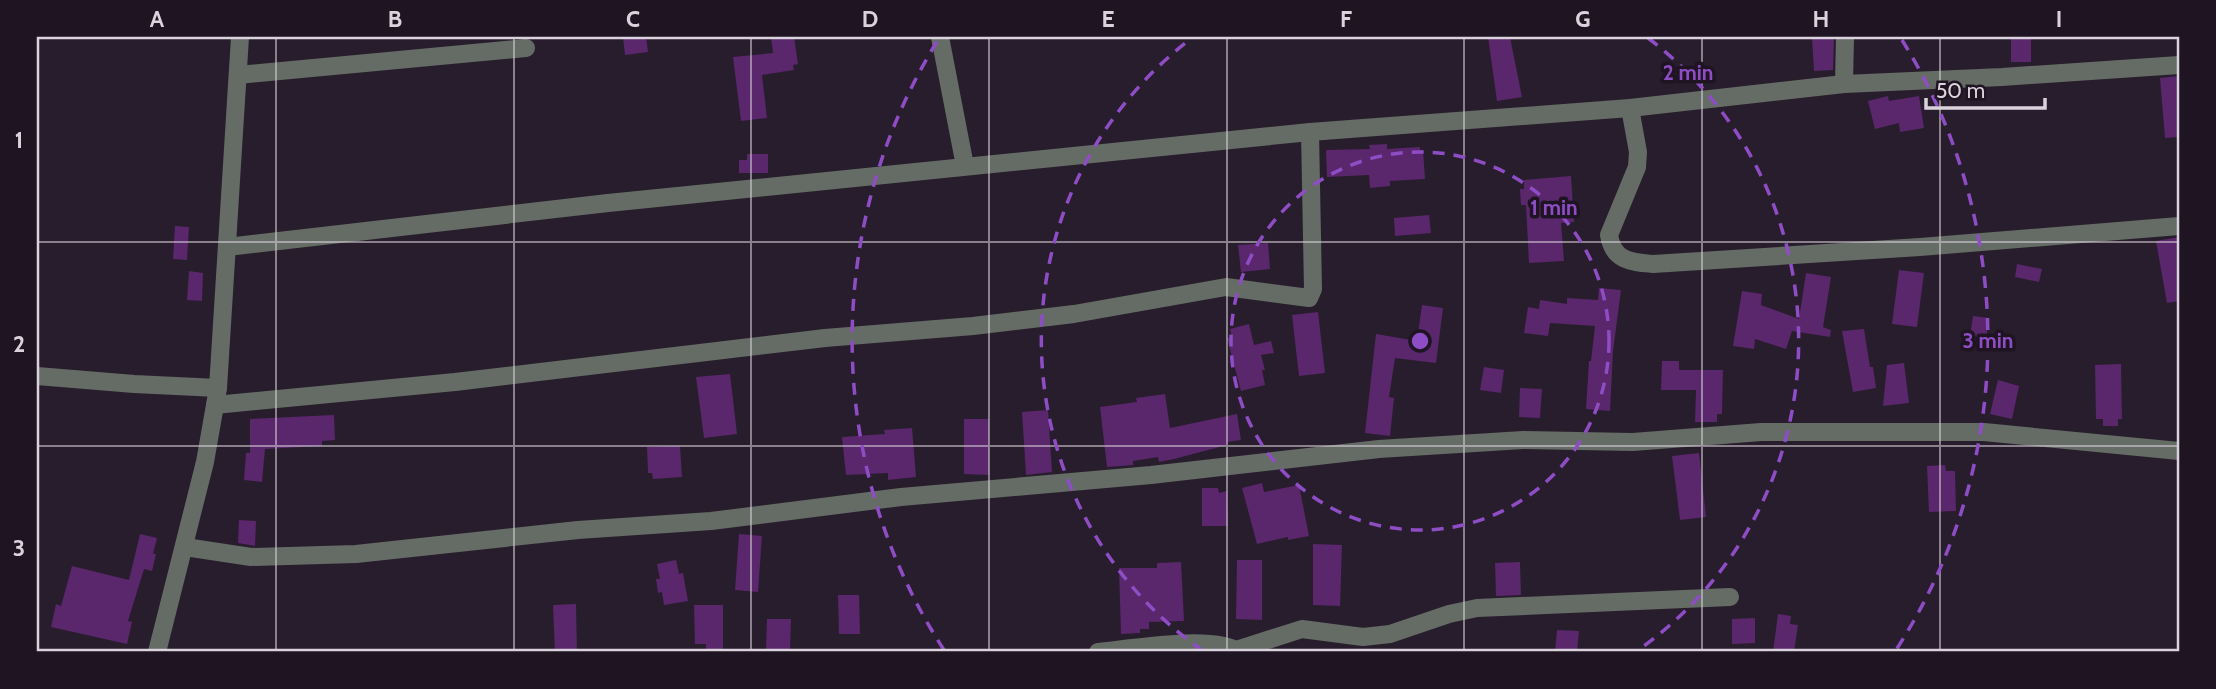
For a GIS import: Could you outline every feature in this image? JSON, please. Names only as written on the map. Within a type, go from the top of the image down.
[{"type":"street","points":[[158,652],[205,462],[217,396],[240,37]]},
{"type":"street","points":[[940,37],[965,166]]},
{"type":"street","points":[[1844,84],[1845,37]]},
{"type":"street","points":[[238,75],[526,48]]},
{"type":"street","points":[[228,247],[608,203],[1310,132],[1630,108],[1844,84],[2179,65]]},
{"type":"street","points":[[1630,108],[1638,152],[1637,167],[1609,235],[1611,246],[1619,256],[1635,262],[1653,264],[1920,247],[2179,226]]},
{"type":"street","points":[[37,376],[134,384],[217,396],[468,381],[825,338],[985,325],[1074,314],[1212,289],[1226,288],[1309,298],[1313,289],[1310,132]]},
{"type":"street","points":[[185,547],[251,557],[356,554],[578,530],[711,521],[901,497],[1151,475],[1379,449],[1523,440],[1633,442],[1761,432],[1984,432],[2179,451]]},
{"type":"street","points":[[1098,652],[1205,642],[1224,645],[1237,651],[1302,629],[1363,637],[1390,634],[1449,614],[1477,608],[1730,597]]},
{"type":"building","points":[[623,37],[646,37],[648,52],[625,55]]},
{"type":"building","points":[[771,37],[794,37],[798,64],[793,65],[794,70],[762,75],[767,118],[741,121],[733,57],[773,53]]},
{"type":"building","points":[[1488,37],[1510,37],[1522,97],[1497,101]]},
{"type":"building","points":[[1812,37],[1834,37],[1833,70],[1814,71]]},
{"type":"building","points":[[2011,37],[2031,37],[2031,62],[2011,62]]},
{"type":"building","points":[[2179,76],[2179,137],[2165,138],[2160,78]]},
{"type":"building","points":[[1888,96],[1889,101],[1919,96],[1924,128],[1900,132],[1899,123],[1875,129],[1868,101]]},
{"type":"building","points":[[1387,144],[1387,149],[1420,147],[1420,150],[1423,150],[1425,179],[1390,181],[1390,186],[1370,188],[1369,175],[1327,177],[1326,150],[1370,149],[1369,145]]},
{"type":"building","points":[[747,154],[768,154],[768,173],[739,173],[739,160],[747,160]]},
{"type":"building","points":[[1571,176],[1574,222],[1561,223],[1564,261],[1529,263],[1526,205],[1521,205],[1520,189],[1524,189],[1524,180]]},
{"type":"building","points":[[1429,215],[1431,233],[1395,236],[1394,218]]},
{"type":"building","points":[[175,226],[189,227],[187,260],[173,259]]},
{"type":"building","points":[[2179,237],[2179,301],[2167,303],[2156,241]]},
{"type":"building","points":[[1268,243],[1270,269],[1241,272],[1238,245]]},
{"type":"building","points":[[2017,264],[2042,269],[2039,282],[2015,277]]},
{"type":"building","points":[[1899,270],[1924,273],[1917,327],[1892,324]]},
{"type":"building","points":[[189,271],[203,273],[202,301],[187,300]]},
{"type":"building","points":[[1806,273],[1831,277],[1823,327],[1831,330],[1830,337],[1792,331],[1786,349],[1755,339],[1754,349],[1733,346],[1742,291],[1762,294],[1761,305],[1799,319]]},
{"type":"building","points":[[1599,288],[1621,290],[1613,351],[1610,411],[1586,409],[1589,361],[1595,326],[1550,323],[1548,336],[1524,333],[1528,307],[1539,309],[1540,300],[1567,304],[1567,298],[1598,300]]},
{"type":"building","points":[[1422,305],[1443,308],[1436,363],[1395,358],[1389,397],[1394,398],[1390,436],[1365,433],[1376,334],[1417,341]]},
{"type":"building","points":[[1318,312],[1325,373],[1299,376],[1292,315]]},
{"type":"building","points":[[1973,316],[1989,318],[1986,338],[1970,336]]},
{"type":"building","points":[[1249,324],[1254,345],[1271,341],[1274,353],[1261,355],[1265,385],[1241,391],[1227,338],[1232,337],[1230,329]]},
{"type":"building","points":[[1864,329],[1876,388],[1853,392],[1842,331]]},
{"type":"building","points":[[1662,361],[1679,361],[1679,370],[1723,370],[1722,414],[1717,414],[1717,422],[1695,422],[1696,390],[1661,390]]},
{"type":"building","points":[[1904,363],[1909,403],[1883,406],[1887,365]]},
{"type":"building","points":[[2121,364],[2122,419],[2118,419],[2118,426],[2103,426],[2103,419],[2096,419],[2095,365]]},
{"type":"building","points":[[1484,367],[1504,370],[1501,393],[1480,390]]},
{"type":"building","points":[[730,374],[737,434],[704,438],[696,377]]},
{"type":"building","points":[[1998,380],[2019,386],[2012,419],[1990,414]]},
{"type":"building","points":[[1520,388],[1542,389],[1540,418],[1519,417]]},
{"type":"building","points":[[1165,394],[1170,428],[1237,414],[1241,440],[1174,459],[1159,462],[1158,457],[1133,461],[1133,465],[1107,467],[1100,407],[1137,402],[1136,398]]},
{"type":"building","points":[[1048,410],[1052,472],[1026,475],[1022,412]]},
{"type":"building","points":[[334,415],[335,440],[322,441],[322,446],[265,449],[262,482],[244,480],[246,453],[250,453],[250,419]]},
{"type":"building","points":[[964,419],[989,419],[989,475],[964,474]]},
{"type":"building","points":[[912,428],[916,477],[888,480],[888,473],[846,475],[842,437],[885,434],[884,430]]},
{"type":"building","points":[[680,446],[682,477],[653,479],[652,473],[648,473],[647,447]]},
{"type":"building","points":[[1699,453],[1706,517],[1680,520],[1672,456]]},
{"type":"building","points":[[1945,465],[1946,471],[1955,471],[1956,511],[1929,512],[1927,466]]},
{"type":"building","points":[[1262,483],[1264,492],[1299,485],[1309,536],[1288,540],[1288,537],[1257,544],[1242,488]]},
{"type":"building","points":[[1202,488],[1218,488],[1219,493],[1227,491],[1228,526],[1202,526]]},
{"type":"building","points":[[239,520],[256,521],[255,546],[238,543]]},
{"type":"building","points":[[140,534],[157,538],[153,554],[156,554],[152,571],[144,569],[128,621],[132,622],[127,644],[51,627],[56,604],[61,606],[72,566],[129,580]]},
{"type":"building","points":[[739,534],[762,536],[758,592],[735,590]]},
{"type":"building","points":[[1313,544],[1342,545],[1340,606],[1313,605]]},
{"type":"building","points":[[676,560],[679,574],[683,573],[688,601],[664,605],[662,592],[658,593],[656,579],[660,579],[657,564]]},
{"type":"building","points":[[1237,560],[1262,560],[1262,620],[1236,619]]},
{"type":"building","points":[[1181,562],[1184,621],[1149,622],[1149,629],[1140,629],[1140,633],[1121,634],[1119,568],[1157,568],[1157,563]]},
{"type":"building","points":[[1520,562],[1521,595],[1496,596],[1495,563]]},
{"type":"building","points":[[838,595],[859,595],[860,634],[839,634]]},
{"type":"building","points":[[576,604],[577,652],[555,652],[553,605]]},
{"type":"building","points":[[694,605],[723,605],[723,652],[706,652],[706,644],[695,644]]},
{"type":"building","points":[[1778,614],[1791,616],[1790,624],[1798,625],[1794,652],[1773,652]]},
{"type":"building","points":[[1755,618],[1755,643],[1732,644],[1732,619]]},
{"type":"building","points":[[767,619],[791,619],[790,652],[766,652]]},
{"type":"building","points":[[1557,630],[1579,631],[1577,652],[1555,652]]}]
